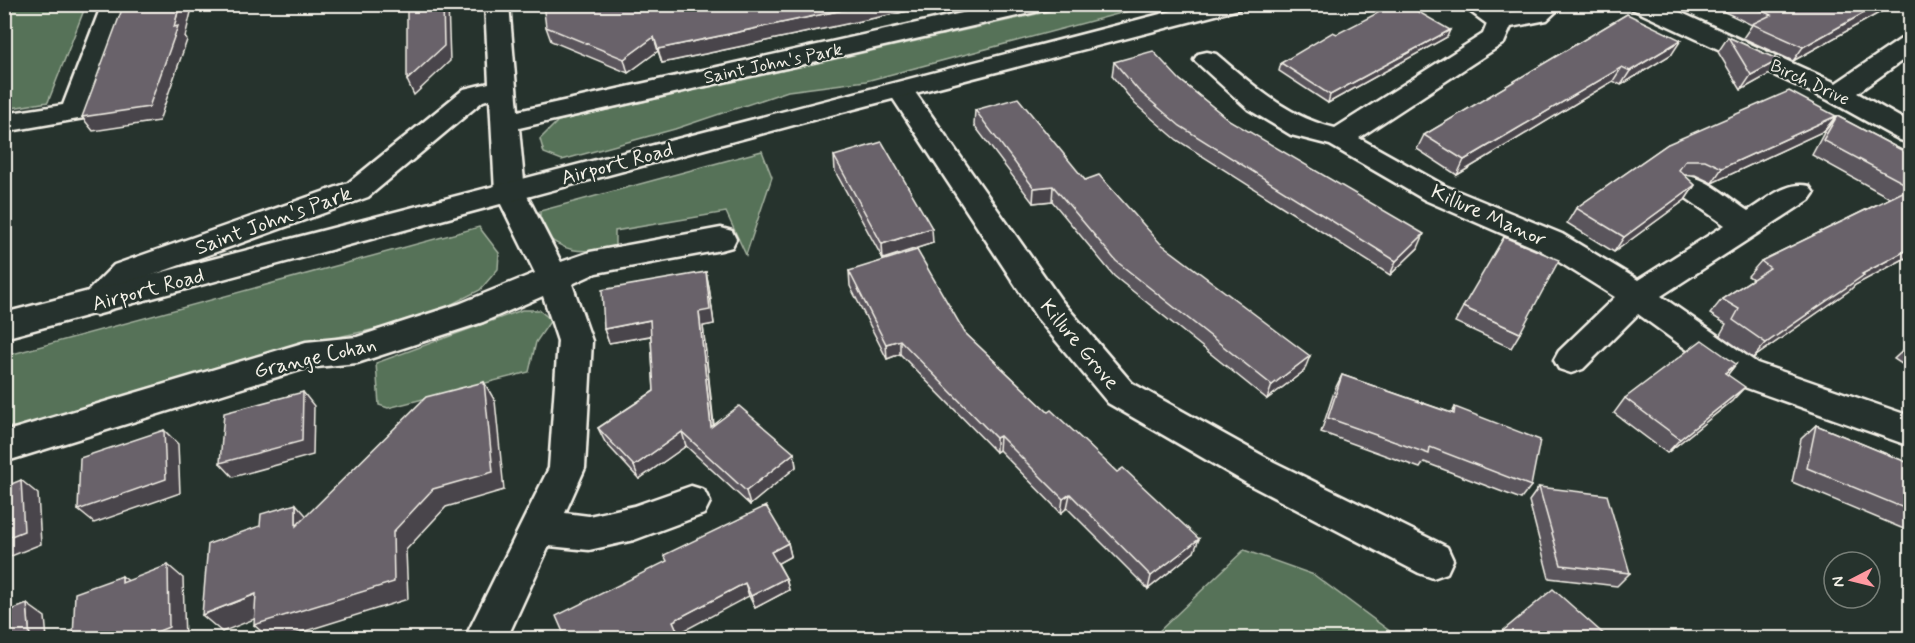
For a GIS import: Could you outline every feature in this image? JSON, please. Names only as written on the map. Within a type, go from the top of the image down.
[{"type":"street","points":[[4,123],[74,112],[114,4]]},
{"type":"street","points":[[486,639],[567,468],[575,341],[554,279],[510,192],[507,122],[496,4]]},
{"type":"street","name":"Saint John's Park","points":[[507,122],[1039,4]]},
{"type":"street","name":"Airport Road","points":[[4,326],[1230,4]]},
{"type":"street","points":[[1472,4],[1500,21],[1538,15],[1552,4]]},
{"type":"street","name":"Birch Drive","points":[[1641,4],[1838,94],[1911,134]]},
{"type":"street","points":[[1339,138],[1495,38],[1500,21]]},
{"type":"street","points":[[1838,94],[1911,44]]},
{"type":"street","name":"Killure Manor","points":[[1207,60],[1258,103],[1301,129],[1339,138],[1436,193],[1551,242],[1612,278],[1635,297],[1745,373],[1911,431]]},
{"type":"street","name":"Saint John's Park","points":[[96,303],[125,273],[358,190],[474,95],[504,88]]},
{"type":"street","name":"Killure Grove","points":[[901,91],[1049,309],[1120,393],[1261,473],[1433,560]]},
{"type":"street","points":[[1686,184],[1746,225]]},
{"type":"street","points":[[1571,360],[1635,297],[1799,193]]},
{"type":"street","name":"Grange Cohan","points":[[4,447],[306,355],[357,350],[471,313],[590,263],[722,239]]},
{"type":"street","points":[[539,528],[589,533],[634,523],[691,502]]},
{"type":"green space","points":[[5,4],[86,5],[48,102],[5,109]]},
{"type":"green space","points":[[1082,4],[1135,5],[1140,8],[866,81],[788,91],[675,129],[562,160],[544,153],[540,139],[558,121]]},
{"type":"green space","points":[[762,151],[772,177],[746,255],[726,212],[615,231],[615,248],[574,250],[558,244],[540,231],[540,211]]},
{"type":"green space","points":[[479,227],[499,253],[498,269],[480,290],[444,308],[399,324],[338,337],[21,427],[5,427],[5,356]]},
{"type":"green space","points":[[522,310],[539,310],[551,320],[536,342],[529,372],[388,408],[379,405],[376,363]]},
{"type":"green space","points":[[1244,550],[1314,575],[1399,638],[1152,638]]},
{"type":"building","points":[[124,4],[180,4],[174,27],[178,26],[149,107],[82,117]]},
{"type":"building","points":[[407,4],[443,4],[444,46],[407,80]]},
{"type":"building","points":[[543,4],[871,4],[658,49],[654,37],[624,59],[546,27]]},
{"type":"building","points":[[1395,4],[1405,4],[1450,30],[1330,95],[1281,63],[1333,32],[1337,34]]},
{"type":"building","points":[[1748,4],[1880,4],[1803,47],[1752,24],[1771,15]]},
{"type":"building","points":[[1627,14],[1681,40],[1630,71],[1622,67],[1464,160],[1424,135]]},
{"type":"building","points":[[1728,37],[1779,60],[1751,75]]},
{"type":"building","points":[[1153,51],[1180,80],[1229,120],[1424,234],[1396,261],[1180,126],[1138,90],[1114,62]]},
{"type":"building","points":[[1789,91],[1836,116],[1722,168],[1705,160],[1686,160],[1679,170],[1695,185],[1624,237],[1576,208],[1668,144]]},
{"type":"building","points":[[1018,98],[1085,180],[1099,175],[1160,243],[1310,356],[1272,385],[1116,261],[1053,186],[1034,188],[975,110]]},
{"type":"building","points":[[1837,116],[1911,155],[1911,187],[1823,140]]},
{"type":"building","points":[[882,142],[932,228],[882,244],[834,156]]},
{"type":"building","points":[[1911,188],[1911,248],[1862,274],[1864,275],[1766,343],[1733,320],[1739,309],[1722,299],[1770,268],[1761,261]]},
{"type":"building","points":[[1504,237],[1559,260],[1520,333],[1463,307]]},
{"type":"building","points":[[917,250],[965,333],[1048,412],[1051,410],[1117,472],[1123,468],[1199,539],[1151,576],[1070,494],[1063,499],[1000,436],[996,438],[900,340],[886,344],[849,271]]},
{"type":"building","points":[[706,272],[710,310],[699,312],[711,427],[739,406],[794,453],[746,491],[682,432],[634,466],[598,428],[654,391],[650,320],[604,329],[602,290]]},
{"type":"building","points":[[1702,340],[1736,364],[1725,373],[1745,387],[1680,439],[1625,398]]},
{"type":"building","points":[[1342,375],[1454,414],[1455,407],[1540,440],[1531,486],[1430,447],[1429,454],[1328,418]]},
{"type":"building","points":[[484,382],[493,472],[433,489],[393,532],[394,582],[254,625],[256,594],[202,615],[208,544],[260,526],[261,514],[296,504],[296,526],[426,397]]},
{"type":"building","points":[[303,392],[302,441],[220,463],[224,413]]},
{"type":"building","points":[[1816,425],[1911,464],[1911,511],[1807,468]]},
{"type":"building","points":[[164,430],[166,479],[78,510],[80,458]]},
{"type":"building","points":[[21,480],[24,531],[4,539],[4,487]]},
{"type":"building","points":[[1539,487],[1607,495],[1630,573],[1561,565]]},
{"type":"building","points":[[766,506],[788,543],[771,552],[786,578],[751,596],[745,583],[673,621],[681,639],[566,639],[556,616],[667,561],[664,555]]},
{"type":"building","points":[[168,565],[169,627],[139,639],[73,639],[75,593],[122,576],[122,583]]},
{"type":"building","points":[[1553,589],[1609,639],[1493,639]]},
{"type":"building","points":[[27,604],[30,639],[4,639],[4,613]]}]
